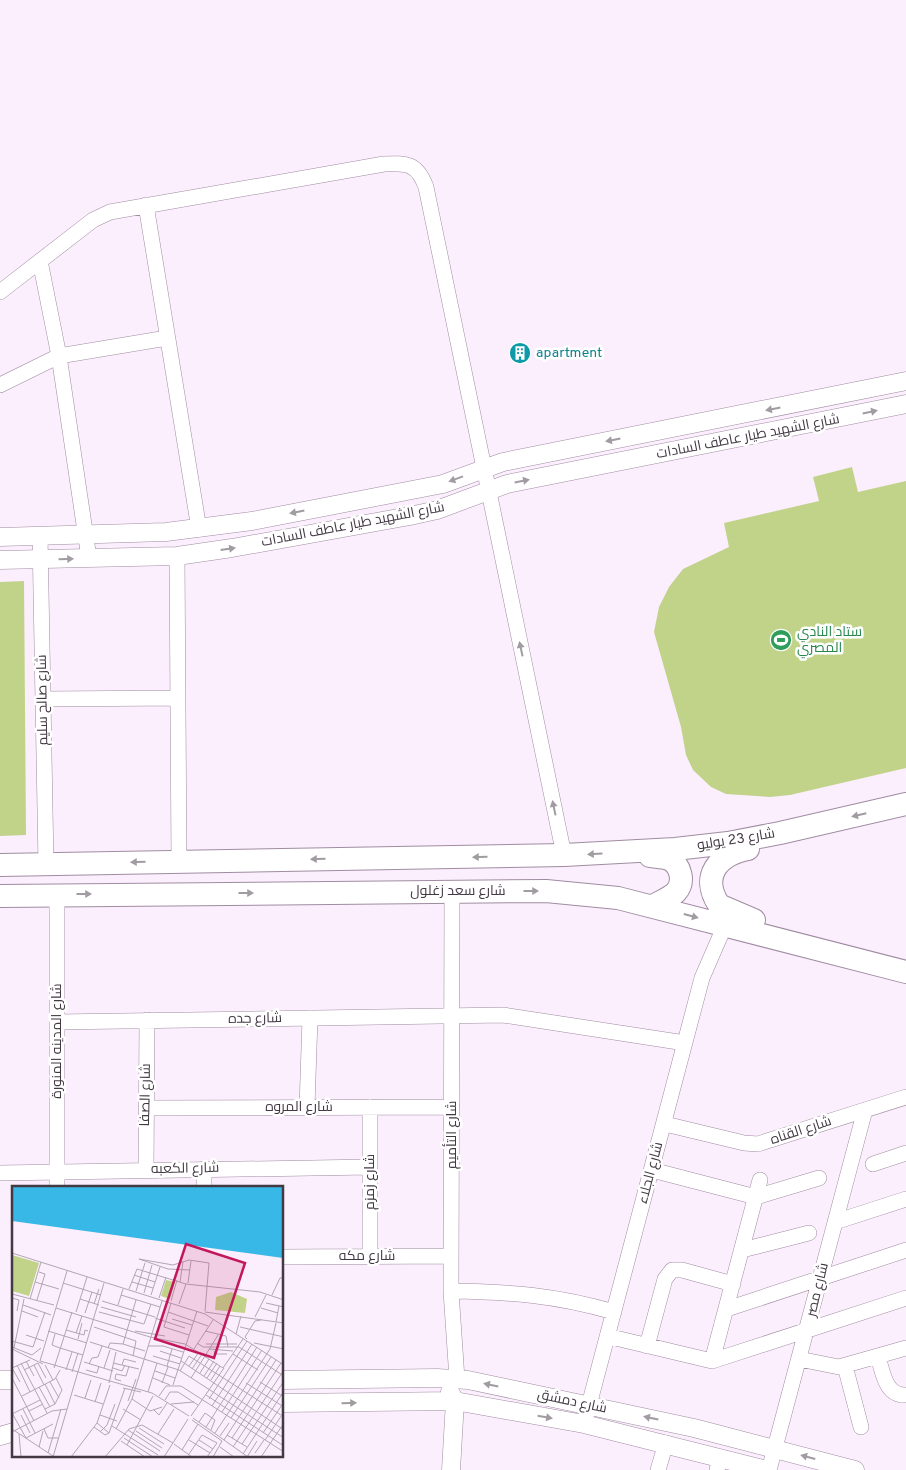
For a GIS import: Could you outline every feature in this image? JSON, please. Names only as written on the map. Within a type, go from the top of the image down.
[{"type":"main road","name":"شارع 23 يوليو","points":[[564,855],[702,846],[785,832],[906,804]]},
{"type":"main road","points":[[785,832],[763,846],[738,851],[722,859],[713,873],[711,881],[714,898],[719,905],[735,913],[767,924],[778,931],[787,942]]},
{"type":"main road","points":[[623,852],[668,859],[677,866],[681,877],[678,889],[670,897],[652,906]]},
{"type":"main road","points":[[0,865],[564,855]]},
{"type":"main road","name":"شارع سعد زغلول","points":[[0,896],[57,894],[573,892],[618,898],[652,906],[906,972]]},
{"type":"street","points":[[0,292],[93,220],[110,212],[384,164],[408,165],[416,169],[426,186],[564,855]]},
{"type":"street","points":[[146,205],[199,529]]},
{"type":"street","points":[[40,261],[59,356],[89,558]]},
{"type":"street","points":[[0,384],[59,356],[168,338]]},
{"type":"street","name":"شارع الشهيد طيار عاطف السادات","points":[[0,537],[86,536],[199,529],[252,521],[443,484],[484,467],[503,462],[797,405],[906,381]]},
{"type":"street","name":"شارع الشهيد طيار عاطف السادات","points":[[0,560],[177,556],[232,548],[410,516],[444,508],[507,484],[906,404]]},
{"type":"street","points":[[797,405],[802,426]]},
{"type":"street","name":"شارع صالح سليم","points":[[40,536],[46,864]]},
{"type":"street","points":[[177,556],[178,862]]},
{"type":"street","points":[[43,699],[178,698]]},
{"type":"street","name":"شارع التأميم","points":[[451,1470],[455,1401],[463,1391],[456,1379],[451,1291],[452,892]]},
{"type":"street","name":"شارع المدينه المنورة","points":[[57,894],[57,1186]]},
{"type":"street","name":"شارع الجلاء","points":[[584,1424],[665,1124],[702,978],[726,925]]},
{"type":"street","name":"شارع جده","points":[[57,1022],[452,1016],[522,1017],[685,1043]]},
{"type":"street","points":[[307,1107],[310,1018]]},
{"type":"street","name":"شارع الصفا","points":[[146,1170],[147,1020]]},
{"type":"street","name":"شارع القناه","points":[[665,1124],[744,1143],[758,1144],[906,1097]]},
{"type":"street","name":"شارع زمزم","points":[[370,1107],[370,1256]]},
{"type":"street","name":"شارع المروه","points":[[146,1108],[452,1107]]},
{"type":"street","name":"شارع مصر","points":[[768,1470],[776,1448],[808,1330],[865,1110]]},
{"type":"street","points":[[873,1164],[906,1153]]},
{"type":"street","name":"شارع الكعبه","points":[[0,1172],[370,1167]]},
{"type":"street","points":[[204,1169],[204,1186]]},
{"type":"street","points":[[652,1170],[756,1197],[819,1178]]},
{"type":"street","points":[[712,1361],[760,1180]]},
{"type":"street","points":[[836,1222],[906,1199]]},
{"type":"street","points":[[742,1250],[809,1232]]},
{"type":"street","points":[[727,1309],[906,1250]]},
{"type":"street","name":"شارع مكه","points":[[284,1257],[451,1256]]},
{"type":"street","points":[[647,1346],[665,1279],[672,1270],[682,1270],[733,1284]]},
{"type":"street","points":[[451,1291],[516,1292],[549,1296],[614,1312]]},
{"type":"street","points":[[607,1336],[712,1361],[906,1298]]},
{"type":"street","points":[[799,1359],[827,1365],[845,1366],[906,1348]]},
{"type":"street","points":[[878,1356],[889,1388],[898,1395],[906,1395]]},
{"type":"street","points":[[845,1366],[861,1427]]},
{"type":"street","name":"شارع دمشق","points":[[284,1380],[456,1379],[588,1405],[776,1448],[855,1470]]},
{"type":"street","points":[[319,1380],[319,1403]]},
{"type":"street","name":"شارع دمشق","points":[[284,1403],[455,1401],[584,1424],[666,1443],[718,1464],[768,1470]]},
{"type":"street","points":[[658,1470],[666,1443]]},
{"type":"green space","name":"ستاد النادي المصري","points":[[852,467],[858,492],[906,481],[906,768],[790,795],[770,797],[726,794],[711,787],[693,770],[686,755],[681,727],[654,632],[659,607],[669,587],[683,569],[729,547],[724,523],[819,501],[813,477]]},
{"type":"green space","points":[[24,581],[26,835],[0,836],[0,582]]},
{"type":"place","name":"apartment","points":[[520,353]]},
{"type":"place","name":"ستاد النادي المصري","points":[[781,640]]}]
